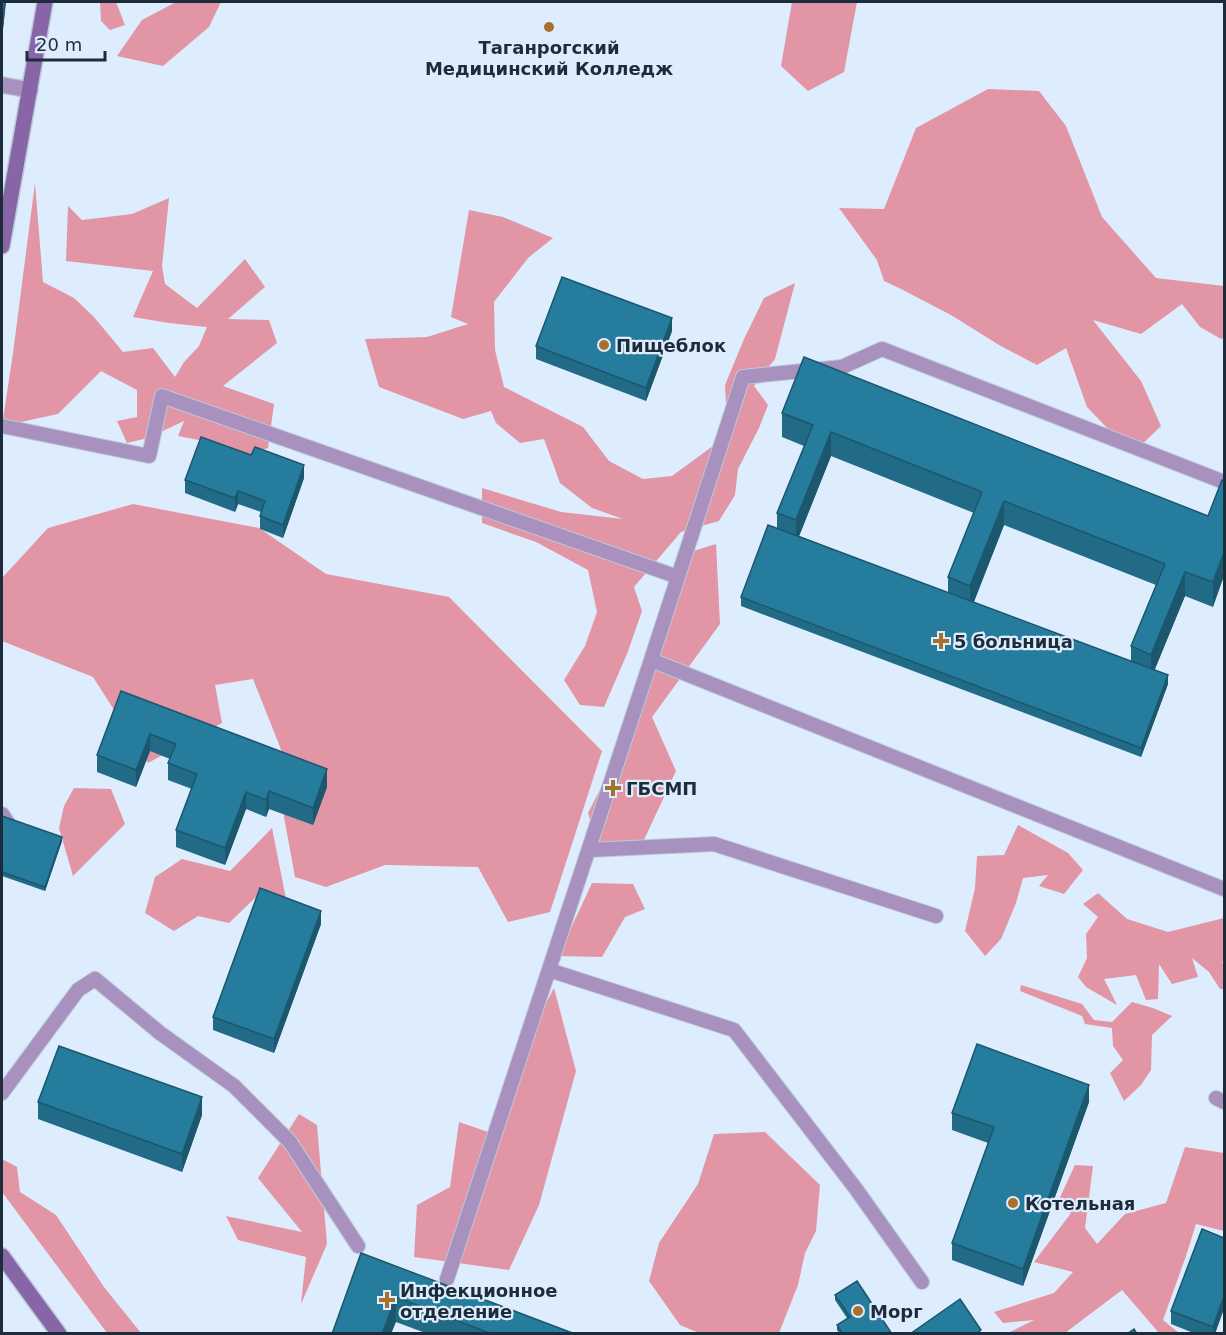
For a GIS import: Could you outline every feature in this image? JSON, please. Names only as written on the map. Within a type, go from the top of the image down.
[{"type":"main road","points":[[2,246],[45,2]]},
{"type":"main road","points":[[2,1257],[59,1334]]},
{"type":"street","points":[[2,85],[30,90]]},
{"type":"lane","points":[[447,1279],[743,377],[842,367],[882,349],[1224,483]]},
{"type":"lane","points":[[2,426],[149,456],[162,396],[678,578]]},
{"type":"lane","points":[[651,660],[1224,889]]},
{"type":"lane","points":[[2,814],[8,823],[2,856]]},
{"type":"lane","points":[[589,850],[714,844],[936,915]]},
{"type":"lane","points":[[549,970],[734,1030],[856,1189],[922,1282]]},
{"type":"lane","points":[[2,1093],[78,990],[95,979],[160,1033],[234,1086],[291,1143],[358,1246]]},
{"type":"shaded area","points":[[100,2],[116,2],[125,25],[110,30],[101,21]]},
{"type":"shaded area","points":[[176,2],[221,2],[209,27],[163,66],[117,56],[142,20]]},
{"type":"shaded area","points":[[792,2],[857,2],[844,72],[808,91],[781,66]]},
{"type":"shaded area","points":[[988,89],[1039,91],[1066,126],[1102,217],[1156,278],[1224,286],[1224,338],[1221,339],[1200,327],[1182,304],[1141,334],[1093,320],[1141,381],[1161,426],[1132,454],[1087,407],[1066,348],[1037,365],[999,345],[951,315],[884,281],[877,260],[839,208],[884,209],[916,128]]},
{"type":"shaded area","points":[[35,183],[43,282],[74,298],[94,317],[123,352],[153,348],[175,377],[184,362],[199,346],[207,327],[133,317],[153,271],[66,261],[68,206],[82,220],[132,214],[169,198],[162,266],[165,284],[197,308],[245,259],[265,287],[228,319],[269,320],[277,343],[223,386],[274,404],[268,448],[228,462],[214,443],[178,436],[184,421],[148,438],[127,443],[117,421],[137,417],[137,390],[101,371],[58,414],[2,426]]},
{"type":"shaded area","points":[[469,210],[503,217],[553,238],[528,258],[494,302],[495,350],[504,387],[583,427],[609,461],[643,479],[672,476],[713,446],[727,420],[725,385],[764,298],[795,283],[775,359],[754,386],[768,405],[738,469],[735,495],[719,521],[681,532],[634,587],[642,611],[627,654],[604,707],[580,705],[564,680],[585,646],[597,612],[588,570],[536,542],[482,523],[482,488],[561,512],[623,519],[592,508],[560,483],[544,439],[520,443],[496,423],[491,411],[463,419],[379,387],[365,339],[427,337],[468,324],[451,317]]},
{"type":"shaded area","points":[[133,504],[259,528],[326,574],[449,597],[602,751],[550,912],[508,922],[478,867],[385,865],[326,887],[295,877],[284,817],[282,752],[253,679],[215,685],[222,723],[148,763],[93,677],[2,641],[2,578],[48,528]]},
{"type":"shaded area","points":[[716,544],[720,624],[652,717],[676,771],[637,855],[599,849],[588,813],[635,722],[680,555]]},
{"type":"shaded area","points":[[74,788],[111,789],[125,824],[73,876],[59,828],[64,806]]},
{"type":"shaded area","points":[[1018,825],[1068,853],[1083,870],[1064,894],[1039,886],[1048,875],[1023,878],[1016,903],[1001,939],[985,956],[965,931],[975,888],[977,856],[1004,855]]},
{"type":"shaded area","points":[[272,828],[289,914],[258,895],[229,923],[198,916],[174,931],[145,913],[155,877],[182,859],[230,871]]},
{"type":"shaded area","points":[[592,883],[633,884],[645,909],[625,917],[602,957],[558,956]]},
{"type":"shaded area","points":[[1098,893],[1127,919],[1168,932],[1224,918],[1224,960],[1222,962],[1224,989],[1220,989],[1209,972],[1192,958],[1198,977],[1172,984],[1159,964],[1158,999],[1146,1000],[1136,975],[1104,979],[1117,1005],[1086,987],[1078,977],[1087,958],[1086,934],[1098,917],[1083,904]]},
{"type":"shaded area","points":[[1021,985],[1082,1004],[1094,1020],[1112,1022],[1132,1002],[1172,1016],[1152,1035],[1151,1070],[1141,1085],[1124,1101],[1110,1073],[1123,1060],[1113,1046],[1112,1028],[1085,1024],[1082,1016],[1020,991]]},
{"type":"shaded area","points":[[554,988],[576,1071],[539,1205],[509,1270],[414,1257],[417,1205],[450,1187],[459,1122],[491,1133],[504,1082]]},
{"type":"shaded area","points":[[299,1114],[317,1125],[327,1244],[301,1304],[306,1257],[238,1240],[226,1216],[302,1232],[258,1178]]},
{"type":"shaded area","points":[[765,1132],[820,1185],[816,1231],[805,1253],[798,1285],[779,1333],[699,1333],[680,1325],[649,1281],[659,1243],[698,1184],[714,1134]]},
{"type":"shaded area","points":[[1185,1147],[1224,1153],[1224,1231],[1196,1224],[1163,1320],[1179,1333],[1159,1333],[1122,1290],[1065,1333],[1008,1333],[1034,1320],[1003,1323],[994,1312],[1054,1293],[1073,1272],[1034,1262],[1071,1213],[1056,1206],[1075,1165],[1093,1166],[1085,1228],[1097,1244],[1125,1214],[1166,1203]]},
{"type":"shaded area","points":[[2,1159],[17,1167],[20,1192],[56,1215],[104,1287],[141,1333],[107,1333],[2,1192]]},
{"type":"building","points":[[2,2],[5,2],[2,30]]},
{"type":"building","name":"Пищеблок","points":[[562,277],[672,318],[646,388],[536,346]]},
{"type":"building","points":[[804,357],[1208,516],[1222,480],[1224,480],[1224,552],[1213,582],[1185,572],[1151,655],[1131,646],[1165,564],[1004,501],[970,586],[948,577],[982,492],[831,432],[796,520],[777,513],[813,425],[782,413]]},
{"type":"building","points":[[201,437],[251,455],[255,447],[304,465],[283,525],[260,516],[265,501],[238,491],[235,498],[185,480]]},
{"type":"building","name":"5 больница","points":[[768,525],[1168,675],[1141,748],[741,597]]},
{"type":"building","points":[[121,691],[327,769],[313,808],[269,791],[266,800],[246,792],[225,848],[176,830],[197,774],[168,763],[176,744],[150,734],[136,770],[97,755]]},
{"type":"building","points":[[2,816],[62,837],[45,887],[2,872]]},
{"type":"building","points":[[260,888],[321,911],[274,1039],[213,1017]]},
{"type":"building","name":"Котельная","points":[[977,1044],[1089,1085],[1023,1269],[952,1243],[994,1127],[952,1113]]},
{"type":"building","points":[[59,1046],[202,1097],[182,1154],[38,1102]]},
{"type":"building","points":[[1202,1229],[1224,1238],[1224,1296],[1213,1327],[1171,1311]]},
{"type":"building","points":[[361,1253],[575,1334],[492,1334],[396,1297],[382,1334],[332,1334]]},
{"type":"building","name":"Морг","points":[[857,1281],[892,1334],[843,1334],[837,1325],[850,1317],[835,1295]]},
{"type":"building","name":"Морг","points":[[960,1299],[981,1330],[977,1334],[910,1334]]},
{"type":"building","points":[[1134,1329],[1137,1334],[1127,1334]]},
{"type":"place","name":"Таганрогский Медицинский Колледж","points":[[549,27]]},
{"type":"place","name":"Пищеблок","points":[[604,345]]},
{"type":"place","name":"5 больница","points":[[941,641]]},
{"type":"place","name":"ГБСМП","points":[[613,788]]},
{"type":"place","name":"Котельная","points":[[1013,1203]]},
{"type":"place","name":"Инфекционное отделение","points":[[387,1300]]},
{"type":"place","name":"Морг","points":[[858,1311]]}]
